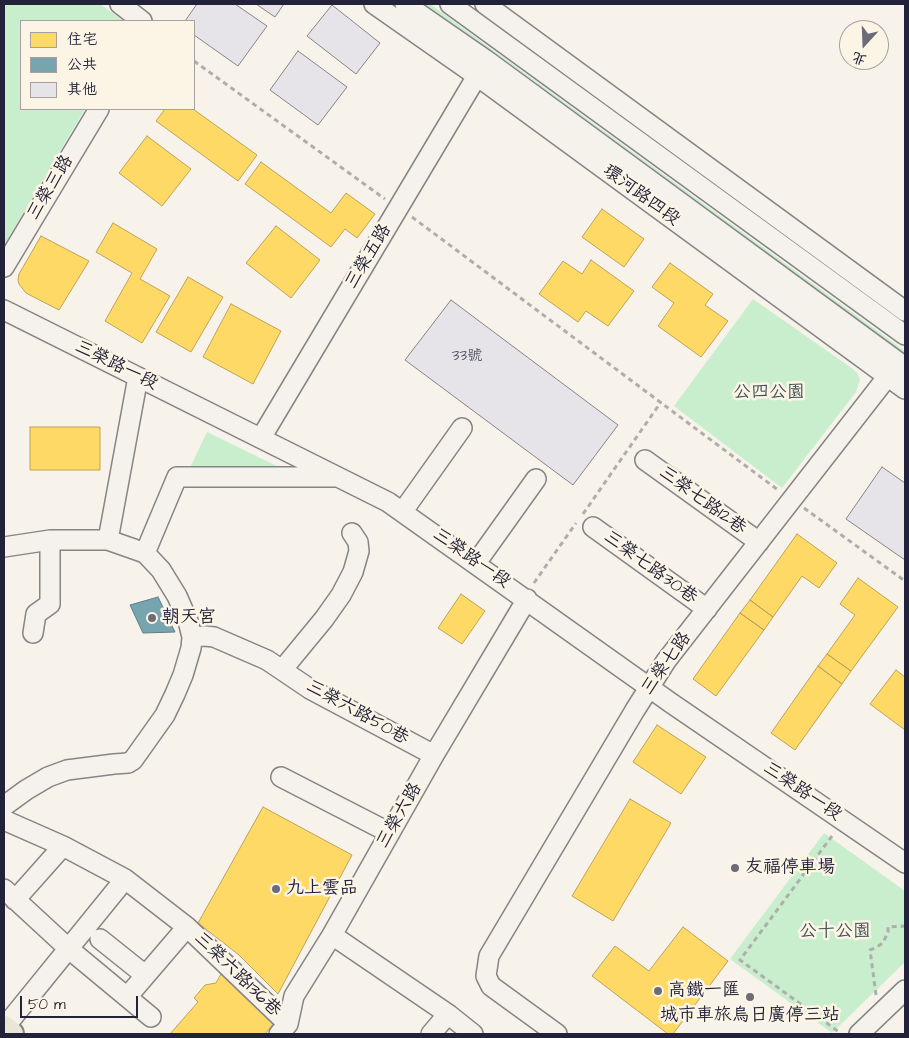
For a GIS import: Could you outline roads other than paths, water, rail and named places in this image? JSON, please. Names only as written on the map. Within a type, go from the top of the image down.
[{"type":"main road","points":[[4,1028],[11,1034]]},
{"type":"street","points":[[120,4],[141,20]]},
{"type":"street","name":"環河路四段","points":[[374,4],[477,76],[905,389]]},
{"type":"street","name":"環河路四段","points":[[405,4],[486,60],[905,367]]},
{"type":"street","points":[[450,4],[905,335]]},
{"type":"street","points":[[485,4],[905,311]]},
{"type":"street","name":"三榮五路","points":[[261,438],[477,76]]},
{"type":"street","name":"三榮三路","points":[[4,267],[98,110]]},
{"type":"street","name":"三榮路一段","points":[[4,310],[339,477],[403,512],[476,563],[531,591],[650,687],[905,863]]},
{"type":"street","name":"三榮七路","points":[[557,1034],[491,986],[486,976],[489,956],[666,661],[888,376]]},
{"type":"street","points":[[108,540],[138,377]]},
{"type":"street","points":[[403,512],[462,428]]},
{"type":"street","name":"三榮七路12巷","points":[[645,460],[758,542]]},
{"type":"street","points":[[146,553],[177,477],[339,477]]},
{"type":"street","points":[[476,563],[536,479]]},
{"type":"street","name":"三榮七路30巷","points":[[593,527],[707,609]]},
{"type":"street","points":[[282,670],[324,619],[341,595],[353,572],[359,551],[358,542],[352,533]]},
{"type":"street","points":[[33,632],[36,614],[50,604],[50,540]]},
{"type":"street","points":[[4,547],[50,540],[108,540],[146,553],[161,570],[178,596],[188,621],[192,638],[184,675],[165,715],[133,760],[128,764],[67,770],[48,777],[4,806]]},
{"type":"street","name":"三榮六路","points":[[284,1029],[294,996],[531,591]]},
{"type":"street","name":"三榮六路50巷","points":[[192,638],[214,637],[267,660],[310,689],[434,755]]},
{"type":"street","points":[[281,777],[390,833]]},
{"type":"street","name":"三榮六路136巷","points":[[4,820],[63,846],[125,879],[187,926],[284,1029]]},
{"type":"street","points":[[63,846],[9,895],[69,949],[151,1017]]},
{"type":"street","points":[[4,1028],[125,879]]},
{"type":"street","points":[[127,997],[187,926]]},
{"type":"street","points":[[332,934],[448,1014],[473,1034]]},
{"type":"street","points":[[100,939],[145,975]]},
{"type":"street","points":[[858,1034],[905,990]]},
{"type":"street","points":[[431,1034],[448,1014]]},
{"type":"place","name":"朝天宮","points":[[152,618]]},
{"type":"place","name":"友福停車場","points":[[735,868]]},
{"type":"place","name":"九上雲品","points":[[276,889]]},
{"type":"place","name":"高鐵一匯","points":[[658,991]]},
{"type":"place","name":"城市車旅烏日廣停三站","points":[[750,997]]},
{"type":"park label","name":"公四公園","points":[[769,393]]},
{"type":"park label","name":"公十公園","points":[[835,932]]}]
